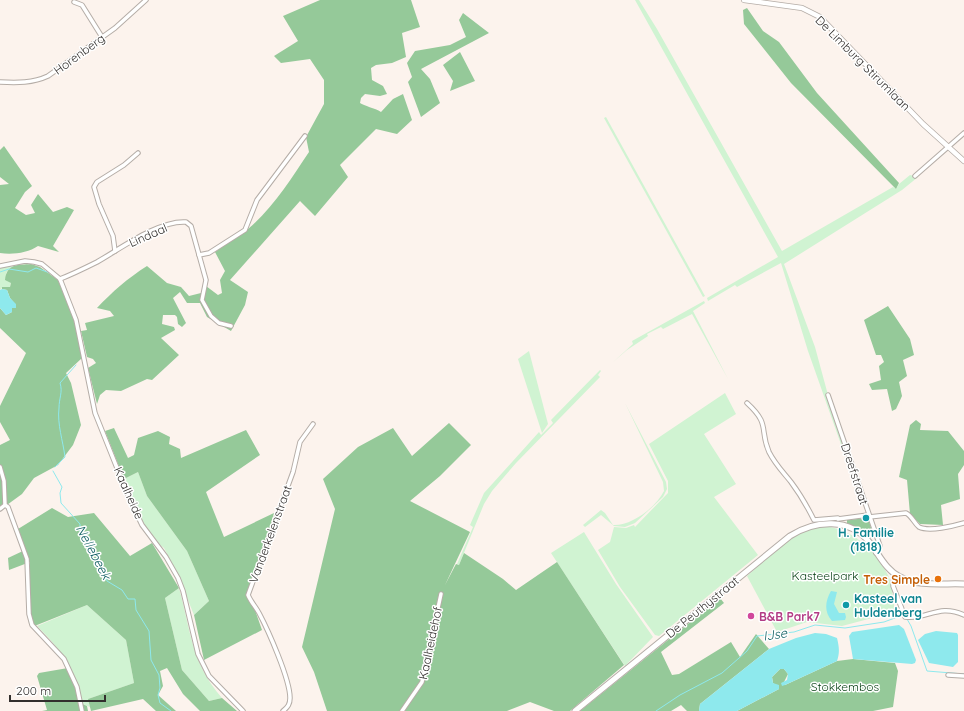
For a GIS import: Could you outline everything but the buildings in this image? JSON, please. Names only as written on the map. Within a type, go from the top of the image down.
[{"type":"main road","name":"De Peuthystraat","points":[[575,711],[790,536],[802,529],[816,524],[838,521],[862,535],[886,566],[894,574],[906,580],[916,582],[964,584]]},
{"type":"street","name":"Horenberg","points":[[0,82],[22,83],[38,81],[48,76],[102,37],[146,0]]},
{"type":"street","name":"De Limburg Stirumlaan","points":[[744,0],[802,8],[820,18],[948,148],[964,161]]},
{"type":"street","points":[[74,2],[82,5],[102,37]]},
{"type":"street","points":[[915,176],[964,133]]},
{"type":"street","points":[[199,255],[209,253],[245,230],[257,200],[305,136]]},
{"type":"street","points":[[115,251],[113,236],[99,204],[94,187],[97,182],[124,165],[138,153]]},
{"type":"street","name":"Lindaal","points":[[60,279],[76,273],[150,232],[184,222],[191,226],[206,280],[202,300],[211,316],[219,322],[231,326]]},
{"type":"street","points":[[0,266],[25,261],[34,262],[42,264],[60,279]]},
{"type":"street","name":"Kaalheide","points":[[60,279],[76,320],[95,413],[129,498],[142,525],[166,557],[178,578],[185,596],[198,654],[206,671],[217,686],[243,711]]},
{"type":"street","name":"Dreefstraat","points":[[828,395],[880,546],[876,553]]},
{"type":"street","points":[[747,403],[756,411],[764,424],[768,450],[774,462],[800,494],[814,520],[838,521]]},
{"type":"street","name":"Vanderkelenstraat","points":[[283,711],[288,707],[290,701],[289,688],[273,646],[258,612],[251,604],[248,595],[293,472],[300,442],[313,424]]},
{"type":"street","points":[[0,466],[4,481],[5,505],[8,507],[27,559],[29,614],[32,625],[64,659],[77,687],[82,711]]},
{"type":"street","points":[[0,509],[5,505]]},
{"type":"street","name":"De Peuthystraat","points":[[838,521],[869,516],[906,513],[918,525],[928,529],[964,523]]},
{"type":"street","points":[[894,574],[893,586],[906,618],[945,610],[964,615]]},
{"type":"street","name":"Kaalheidehof","points":[[402,711],[422,682],[441,594]]},
{"type":"street","points":[[948,675],[964,676]]},
{"type":"green space","points":[[320,0],[411,0],[420,27],[402,33],[406,57],[392,63],[376,65],[371,68],[372,80],[383,86],[387,94],[380,96],[365,94],[361,98],[360,103],[381,112],[393,99],[403,94],[412,120],[397,134],[376,129],[340,165],[348,177],[315,216],[300,201],[230,280],[248,292],[245,305],[231,331],[207,317],[200,303],[187,303],[180,292],[173,298],[186,323],[182,327],[178,324],[177,317],[175,315],[163,315],[162,324],[174,327],[175,330],[161,338],[179,355],[152,380],[147,379],[121,391],[106,390],[100,395],[97,404],[88,368],[96,363],[93,359],[87,357],[81,331],[87,330],[85,323],[114,316],[110,311],[97,308],[108,296],[133,275],[147,266],[167,283],[181,287],[189,296],[205,292],[206,286],[218,295],[222,293],[220,280],[225,271],[215,252],[248,229],[266,212],[309,152],[306,137],[324,104],[324,80],[310,59],[281,63],[274,56],[298,41],[283,16]]},
{"type":"green space","points":[[635,0],[639,0],[657,29],[782,251],[893,187],[896,189],[899,184],[910,175],[918,177],[902,190],[784,264],[815,347],[828,395],[846,449],[843,450],[808,351],[781,263],[737,287],[735,285],[708,301],[707,298],[778,257]]},
{"type":"green space","points":[[747,8],[763,31],[779,42],[817,93],[899,183],[896,189],[791,83],[744,24],[743,10]]},
{"type":"green space","points":[[463,13],[489,33],[421,69],[430,79],[440,103],[421,117],[408,82],[412,77],[407,63],[415,51],[450,45],[466,37],[459,20]]},
{"type":"green space","points":[[460,52],[475,81],[450,91],[453,81],[443,65]]},
{"type":"green space","points":[[606,117],[705,296],[703,297],[604,118]]},
{"type":"green space","points":[[4,146],[32,186],[25,192],[15,208],[26,215],[35,213],[31,205],[38,194],[53,212],[67,207],[74,210],[53,246],[59,252],[38,246],[20,253],[0,253],[0,185],[9,184],[0,177],[0,150]]},
{"type":"green space","points":[[31,264],[40,267],[58,280],[75,323],[82,358],[66,373],[71,383],[81,425],[73,445],[58,465],[34,478],[22,494],[0,510],[0,445],[10,440],[0,422],[0,406],[26,353],[0,328],[0,308],[6,315],[12,312],[12,308],[16,305],[10,298],[7,290],[2,289],[2,287],[10,287],[11,283],[5,280],[8,270],[14,266]]},
{"type":"green space","points":[[12,266],[6,273],[11,283],[10,287],[3,287],[0,290],[0,268]]},
{"type":"green space","points":[[704,301],[705,303],[693,311],[728,379],[692,314],[663,329],[661,327],[647,334],[648,336],[627,350],[612,363],[633,344],[632,341]]},
{"type":"green space","points":[[888,306],[910,339],[914,355],[903,360],[907,376],[899,382],[902,396],[896,409],[892,411],[887,389],[872,390],[869,384],[881,380],[879,366],[884,362],[881,355],[876,355],[864,320]]},
{"type":"green space","points":[[529,351],[548,424],[542,433],[518,359]]},
{"type":"green space","points":[[600,370],[601,371],[598,375],[600,377],[516,463],[492,491],[484,504],[459,565],[457,564],[473,527],[470,525],[484,493],[539,432],[541,435],[553,423],[551,420]]},
{"type":"green space","points":[[725,393],[736,414],[704,434],[736,484],[714,497],[758,555],[659,636],[655,635],[620,587],[598,550],[610,542],[614,527],[626,528],[634,525],[635,527],[668,493],[668,481],[649,444]]},
{"type":"green space","points":[[625,403],[666,482],[667,489],[663,497],[635,523],[625,527],[614,526],[601,515],[585,527],[583,525],[601,510],[605,513],[613,525],[635,519],[649,509],[664,491],[663,482]]},
{"type":"green space","points":[[916,420],[921,424],[920,430],[948,431],[964,451],[964,465],[958,474],[960,499],[941,505],[943,525],[920,524],[910,514],[907,480],[899,477],[910,425]]},
{"type":"green space","points":[[449,423],[471,445],[440,476],[410,501],[470,532],[445,585],[456,564],[459,565],[464,553],[503,579],[516,590],[557,562],[624,665],[570,711],[554,711],[530,702],[507,711],[327,711],[314,672],[302,647],[335,509],[323,479],[358,447],[393,428],[412,456]]},
{"type":"green space","points":[[114,428],[128,458],[134,455],[138,438],[158,431],[170,437],[169,444],[180,449],[181,458],[246,430],[260,455],[206,492],[224,537],[274,513],[250,596],[262,630],[204,660],[194,615],[209,601],[187,551],[147,496],[138,472],[124,479],[105,431]]},
{"type":"green space","points":[[138,472],[147,496],[187,551],[209,601],[194,615],[177,573],[164,548],[154,540],[139,515],[124,479]]},
{"type":"green space","points":[[52,508],[68,517],[94,513],[130,556],[152,543],[179,588],[165,598],[182,670],[209,701],[222,698],[237,711],[200,711],[183,694],[167,668],[160,671],[163,686],[158,695],[176,711],[156,711],[143,699],[91,711],[88,699],[134,683],[126,640],[87,605],[32,627],[29,624],[27,596],[30,562],[9,570],[8,558],[25,550],[18,529]]},
{"type":"green space","points":[[868,518],[874,537],[867,538],[859,530],[847,523],[847,520]]},
{"type":"green space","name":"Kasteelpark","points":[[822,526],[843,531],[852,536],[869,549],[876,557],[890,579],[895,612],[842,626],[807,622],[777,632],[747,576],[772,553],[791,539],[801,533]]},
{"type":"green space","points":[[584,532],[616,584],[653,637],[625,666],[551,553]]},
{"type":"green space","points":[[179,588],[193,646],[198,659],[212,685],[222,698],[209,701],[182,670],[165,598]]},
{"type":"green space","points":[[720,598],[724,603],[661,652],[672,675],[679,674],[731,642],[740,657],[756,634],[769,649],[700,704],[699,711],[687,711],[681,705],[671,711],[580,711]]},
{"type":"green space","points":[[87,605],[126,640],[134,683],[88,699],[90,707],[82,704],[71,670],[61,653],[37,626]]},
{"type":"green space","name":"Stokkembos","points":[[853,659],[895,663],[898,671],[893,707],[873,711],[737,711],[779,689],[773,683],[772,677],[780,669],[784,669],[788,674],[784,682],[785,685],[837,661]]},
{"type":"green space","points":[[68,668],[80,703],[87,706],[88,711],[42,711],[47,710],[37,676],[39,673]]},
{"type":"water","points":[[0,290],[7,290],[10,298],[16,304],[16,308],[12,308],[12,312],[6,315],[0,308]]},
{"type":"water","points":[[831,591],[837,592],[834,604],[839,613],[845,613],[845,620],[832,621],[829,618],[826,606]]},
{"type":"water","points":[[899,625],[904,629],[916,660],[915,663],[853,659],[849,636],[852,632]]},
{"type":"water","points":[[936,631],[957,633],[958,635],[958,662],[953,667],[929,663],[918,640],[925,634]]},
{"type":"water","points":[[815,633],[826,634],[837,638],[839,655],[837,661],[782,686],[781,683],[787,680],[788,674],[784,669],[780,669],[772,677],[773,683],[779,685],[779,689],[737,711],[699,711],[700,704],[769,649],[796,638]]},
{"type":"waterway","name":"Nellebeek","points":[[0,272],[9,269],[28,272],[36,268],[50,273]]},
{"type":"waterway","name":"Nellebeek","points":[[55,467],[65,457],[59,420],[60,383],[76,365]]},
{"type":"waterway","name":"Nellebeek","points":[[53,471],[62,487],[60,493],[61,503],[80,524],[80,532],[95,553],[107,581],[122,590],[128,599],[135,599],[136,610],[149,631],[151,660],[159,675],[160,688],[158,695],[160,703],[171,711]]},
{"type":"waterway","name":"IJse","points":[[656,711],[680,695],[722,673],[747,651],[757,636],[794,632],[815,625],[845,628],[884,622],[903,615]]},
{"type":"waterway","points":[[907,619],[911,626],[927,671],[964,674]]},
{"type":"place","name":"H. Familie (1818)","points":[[866,518]]},
{"type":"place","name":"Tres Simple","points":[[938,579]]},
{"type":"place","name":"Kasteel van Huldenberg","points":[[846,605]]},
{"type":"place","name":"B&B Park7","points":[[751,616]]}]
